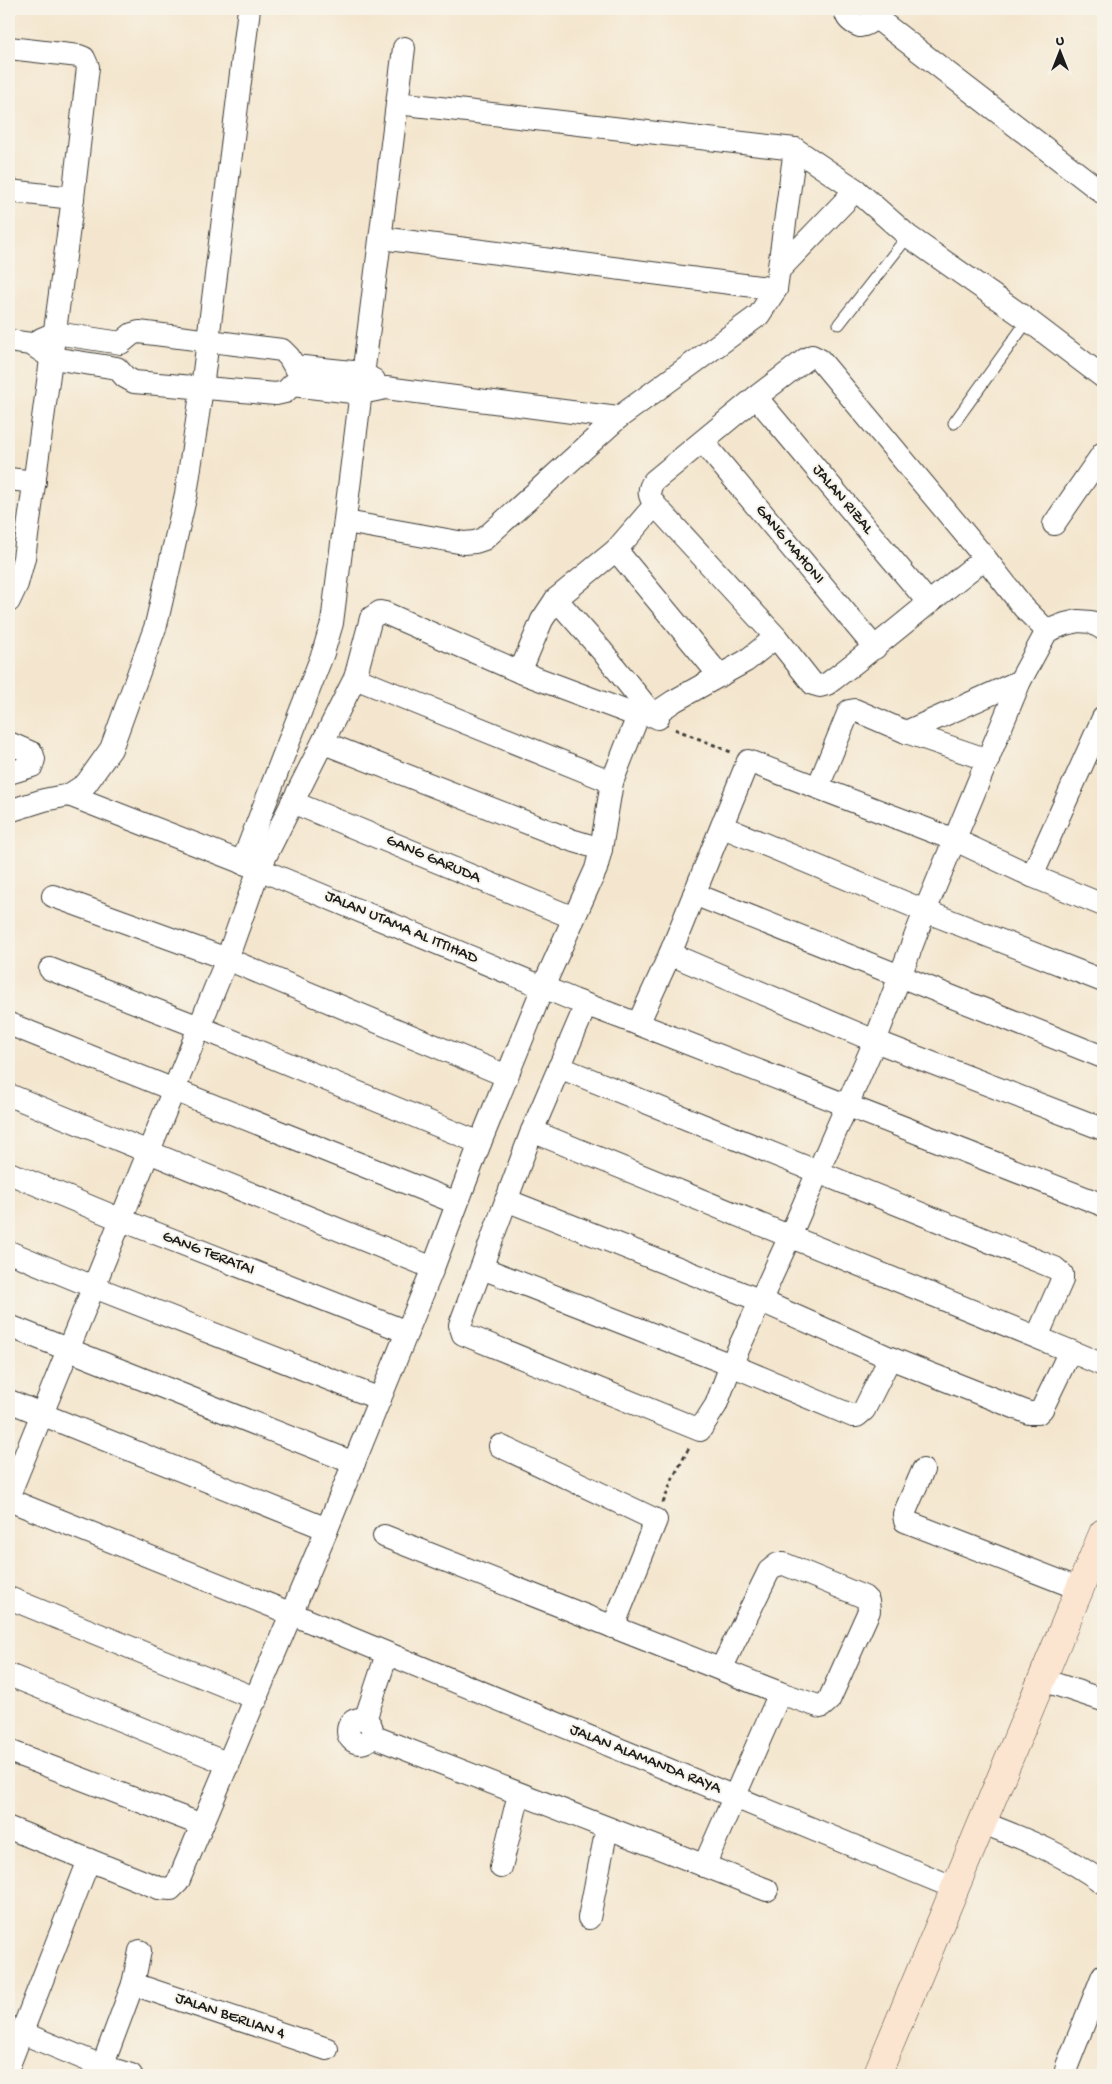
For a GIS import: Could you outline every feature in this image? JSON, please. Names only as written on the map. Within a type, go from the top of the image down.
[{"type":"main road","points":[[876,2075],[1103,1533]]},
{"type":"street","points":[[9,811],[44,800],[69,795],[86,784],[111,749],[156,626],[186,494],[202,388],[249,9]]},
{"type":"street","points":[[846,9],[846,16],[855,24],[866,25],[876,13],[1103,193]]},
{"type":"street","points":[[9,48],[79,56],[86,61],[87,78],[73,198],[24,558],[17,584],[9,601]]},
{"type":"street","points":[[9,1495],[227,959],[251,866],[330,631],[346,522],[404,48]]},
{"type":"street","points":[[397,103],[795,149],[856,190],[908,236],[1028,320],[1103,377]]},
{"type":"street","points":[[778,279],[795,149]]},
{"type":"street","points":[[346,522],[464,543],[484,539],[618,418],[759,315],[778,279],[856,190]]},
{"type":"street","points":[[9,191],[73,198]]},
{"type":"street","points":[[380,238],[778,279]]},
{"type":"street","points":[[31,344],[55,332],[121,343]]},
{"type":"street","points":[[9,340],[31,344],[52,358],[117,368],[125,377],[134,382],[276,394],[286,392],[293,376],[289,357],[282,350],[139,332],[132,334],[121,343],[117,368]]},
{"type":"street","points":[[985,558],[928,602],[875,648],[827,684],[820,686],[813,684],[776,637],[655,505],[650,498],[649,492],[654,481],[756,398],[806,359],[816,357],[985,558],[1024,608],[1044,628]]},
{"type":"street","points":[[293,376],[362,383],[386,388],[618,418]]},
{"type":"street","name":"JALAN RIZAL","points":[[756,398],[928,602]]},
{"type":"street","name":"GANG MAHONI","points":[[702,442],[875,648]]},
{"type":"street","points":[[1054,524],[1103,453]]},
{"type":"street","points":[[9,479],[35,482]]},
{"type":"street","points":[[520,672],[542,620],[556,600],[616,550],[655,505]]},
{"type":"street","points":[[616,550],[720,676]]},
{"type":"street","points":[[556,600],[602,652],[655,719]]},
{"type":"street","points":[[251,866],[292,802],[324,743],[356,678],[369,622],[375,614],[380,612],[520,672],[655,719]]},
{"type":"street","points":[[1044,628],[1078,621],[1091,622],[1103,629]]},
{"type":"street","points":[[580,1003],[559,1067],[532,1131],[460,1329],[463,1334],[700,1430],[716,1405],[759,1300],[790,1236],[848,1105],[925,911],[1044,628]]},
{"type":"street","points":[[9,1828],[159,1888],[171,1889],[178,1882],[191,1856],[202,1825],[257,1700],[300,1618],[327,1529],[433,1268],[507,1076],[548,989],[574,918],[594,876],[601,849],[612,782],[655,719],[746,661],[776,637]]},
{"type":"street","points":[[356,678],[612,782]]},
{"type":"street","points":[[906,732],[1020,682]]},
{"type":"street","points":[[818,787],[849,711],[855,710],[906,732],[988,760]]},
{"type":"street","points":[[1032,876],[1103,718]]},
{"type":"street","points":[[9,743],[32,753],[34,759],[32,766],[9,773]]},
{"type":"street","points":[[324,743],[571,840],[601,849]]},
{"type":"street","points":[[638,1024],[670,954],[723,827],[748,761],[955,840],[1032,876],[1103,905]]},
{"type":"street","name":"JALAN UTAMA AL ITTIHAD","points":[[69,795],[251,866],[580,1003],[848,1105],[1103,1206]]},
{"type":"street","name":"GANG GARUDA","points":[[292,802],[574,918]]},
{"type":"street","points":[[723,827],[925,911],[1103,981]]},
{"type":"street","points":[[694,894],[1103,1057]]},
{"type":"street","points":[[53,896],[227,959],[507,1076]]},
{"type":"street","points":[[670,954],[875,1041],[1103,1129]]},
{"type":"street","points":[[50,969],[199,1027],[480,1143]]},
{"type":"street","points":[[9,1024],[457,1203]]},
{"type":"street","points":[[559,1067],[1060,1271],[1062,1280],[1037,1337]]},
{"type":"street","points":[[9,1095],[433,1268]]},
{"type":"street","points":[[532,1131],[1103,1365]]},
{"type":"street","name":"GANG TERATAI","points":[[9,1173],[122,1220],[407,1332]]},
{"type":"street","points":[[506,1200],[759,1300],[890,1358],[1034,1415],[1042,1409],[1070,1352]]},
{"type":"street","points":[[9,1252],[94,1288],[380,1399]]},
{"type":"street","points":[[482,1268],[731,1365],[853,1416],[857,1416],[864,1410],[890,1358]]},
{"type":"street","points":[[9,1326],[354,1463]]},
{"type":"street","points":[[9,1401],[327,1529]]},
{"type":"street","points":[[500,1446],[656,1520],[613,1627]]},
{"type":"street","points":[[923,1470],[904,1514],[905,1521],[1080,1589]]},
{"type":"street","name":"JALAN ALAMANDA RAYA","points":[[9,1500],[955,1888]]},
{"type":"street","points":[[384,1536],[721,1670],[821,1707],[829,1700],[868,1611],[868,1601],[864,1597],[784,1564],[778,1564],[769,1571],[721,1670]]},
{"type":"street","points":[[9,1598],[257,1700]]},
{"type":"street","points":[[387,1654],[368,1728],[519,1794],[767,1890]]},
{"type":"street","points":[[9,1675],[229,1764]]},
{"type":"street","points":[[1042,1680],[1103,1700]]},
{"type":"street","points":[[704,1866],[780,1693]]},
{"type":"street","points":[[9,1751],[202,1825]]},
{"type":"street","points":[[501,1867],[519,1794]]},
{"type":"street","points":[[983,1823],[1042,1846],[1086,1870],[1103,1883]]},
{"type":"street","points":[[589,1918],[606,1828]]},
{"type":"street","points":[[9,2065],[20,2032],[89,1860]]},
{"type":"street","points":[[100,2071],[133,1984],[140,1951]]},
{"type":"street","points":[[1065,2075],[1067,2066],[1099,2000],[1103,1975]]},
{"type":"street","name":"JALAN BERLIAN 4","points":[[133,1984],[327,2049]]},
{"type":"street","points":[[20,2032],[100,2071],[131,2075]]},
{"type":"lane","points":[[839,324],[908,236]]},
{"type":"lane","points":[[954,422],[1028,320]]},
{"type":"path","points":[[655,719],[712,743],[748,761]]},
{"type":"path","points":[[656,1520],[672,1478],[700,1430]]}]
